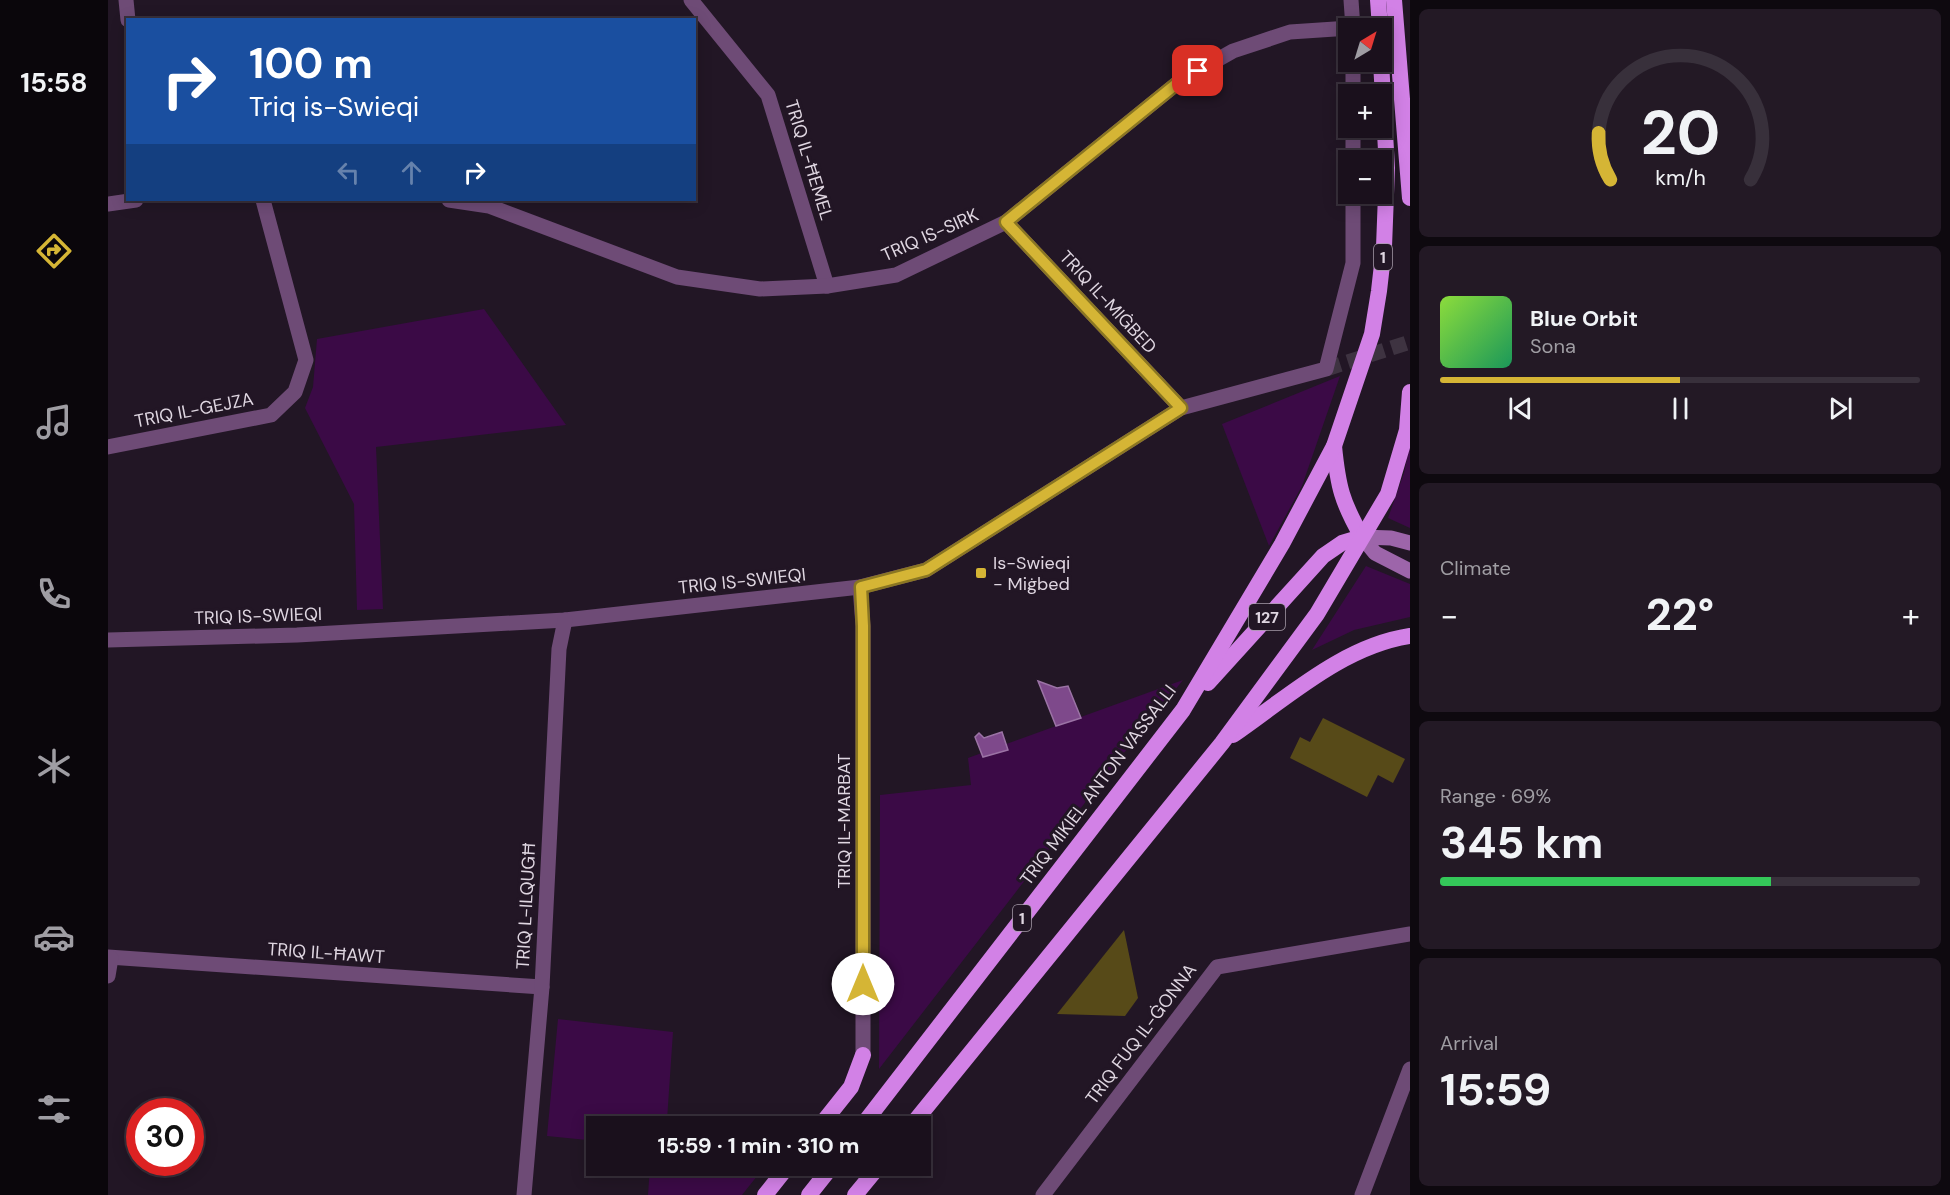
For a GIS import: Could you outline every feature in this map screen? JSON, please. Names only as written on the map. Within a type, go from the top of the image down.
[{"type":"highway","points":[[1378,0],[1379,18]]},
{"type":"highway","points":[[1394,0],[1410,198]]},
{"type":"highway","name":"1","points":[[1334,447],[1372,334],[1379,291],[1384,247],[1387,168],[1382,72]]},
{"type":"highway","points":[[919,1116],[1222,743],[1317,614],[1388,494],[1407,430],[1410,392]]},
{"type":"highway","points":[[1334,447],[1337,483],[1344,507],[1362,537]]},
{"type":"highway","name":"TRIQ MIKIEL ANTON VASSALLI","points":[[870,1116],[1183,710],[1282,544],[1334,447]]},
{"type":"highway","name":"127","points":[[1183,710],[1323,556],[1342,543],[1362,537]]},
{"type":"highway","points":[[1222,743],[1338,663],[1364,650],[1410,636]]},
{"type":"highway","points":[[828,1116],[851,1087],[863,1055]]},
{"type":"highway","points":[[765,1195],[780,1176]]},
{"type":"highway","points":[[809,1195],[824,1176]]},
{"type":"highway","points":[[855,1195],[871,1176]]},
{"type":"main road","name":"127","points":[[1362,537],[1391,538],[1410,543]]},
{"type":"main road","points":[[1362,537],[1375,553],[1410,571]]},
{"type":"street","points":[[126,0],[129,18]]},
{"type":"street","name":"TRIQ IL-ĦEMEL","points":[[691,0],[768,95],[827,286]]},
{"type":"street","points":[[1351,0],[1352,18]]},
{"type":"street","name":"TRIQ IS-SIRK","points":[[456,201],[489,206],[677,277],[760,289],[827,286],[897,275],[1006,222],[1180,81],[1224,56],[1290,32],[1338,29]]},
{"type":"street","points":[[108,204],[129,201]]},
{"type":"street","name":"TRIQ IL-GEJZA","points":[[108,447],[271,415],[295,392],[306,360],[263,201]]},
{"type":"street","name":"TRIQ IS-SWIEQI","points":[[108,640],[297,634],[565,620],[861,587],[926,570],[1181,408],[1326,369],[1353,263],[1353,204]]},
{"type":"street","name":"TRIQ IL-MIĠBED","points":[[1006,222],[1181,408]]},
{"type":"street","name":"TRIQ IL-MARBAT","points":[[861,587],[863,626],[863,1055]]},
{"type":"street","name":"TRIQ L-ILQUGĦ","points":[[524,1195],[542,987],[559,660],[565,620]]},
{"type":"street","name":"TRIQ FUQ IL-ĠONNA","points":[[1043,1195],[1217,967],[1410,934]]},
{"type":"street","points":[[108,976],[110,958]]},
{"type":"street","name":"TRIQ IL-ĦAWT","points":[[110,958],[542,987]]},
{"type":"street","points":[[1362,1195],[1410,1069]]},
{"type":"shaded area","points":[[484,309],[566,425],[376,447],[383,609],[357,610],[354,504],[305,408],[313,387],[317,339]]},
{"type":"shaded area","points":[[1340,376],[1302,486],[1269,546],[1222,424]]},
{"type":"shaded area","points":[[1410,444],[1410,528],[1388,518],[1404,473]]},
{"type":"shaded area","points":[[1366,566],[1410,584],[1410,617],[1354,630],[1312,650]]},
{"type":"shaded area","points":[[1183,680],[1111,769],[879,1069],[880,795],[971,785],[968,758]]},
{"type":"shaded area","points":[[1038,681],[1057,688],[1068,686],[1081,718],[1056,726]]},
{"type":"shaded area","points":[[1002,732],[1008,750],[983,757],[975,737],[979,733],[984,738]]},
{"type":"shaded area","points":[[558,1019],[673,1032],[667,1116],[586,1116],[586,1140],[547,1136]]},
{"type":"shaded area","points":[[649,1176],[757,1176],[742,1195],[648,1195]]},
{"type":"building","points":[[1323,718],[1405,759],[1393,783],[1378,775],[1367,797],[1290,758],[1300,737],[1310,742]]},
{"type":"building","points":[[1124,930],[1138,998],[1125,1016],[1057,1014]]},
{"type":"tunnel","points":[[1326,369],[1410,342]]},
{"type":"place","name":"Is-Swieqi - Miġbed","points":[[981,573]]},
{"type":"route","points":[[863,984],[863,626],[861,587],[926,570],[1181,408],[1006,222],[1180,81],[1198,71]]}]
